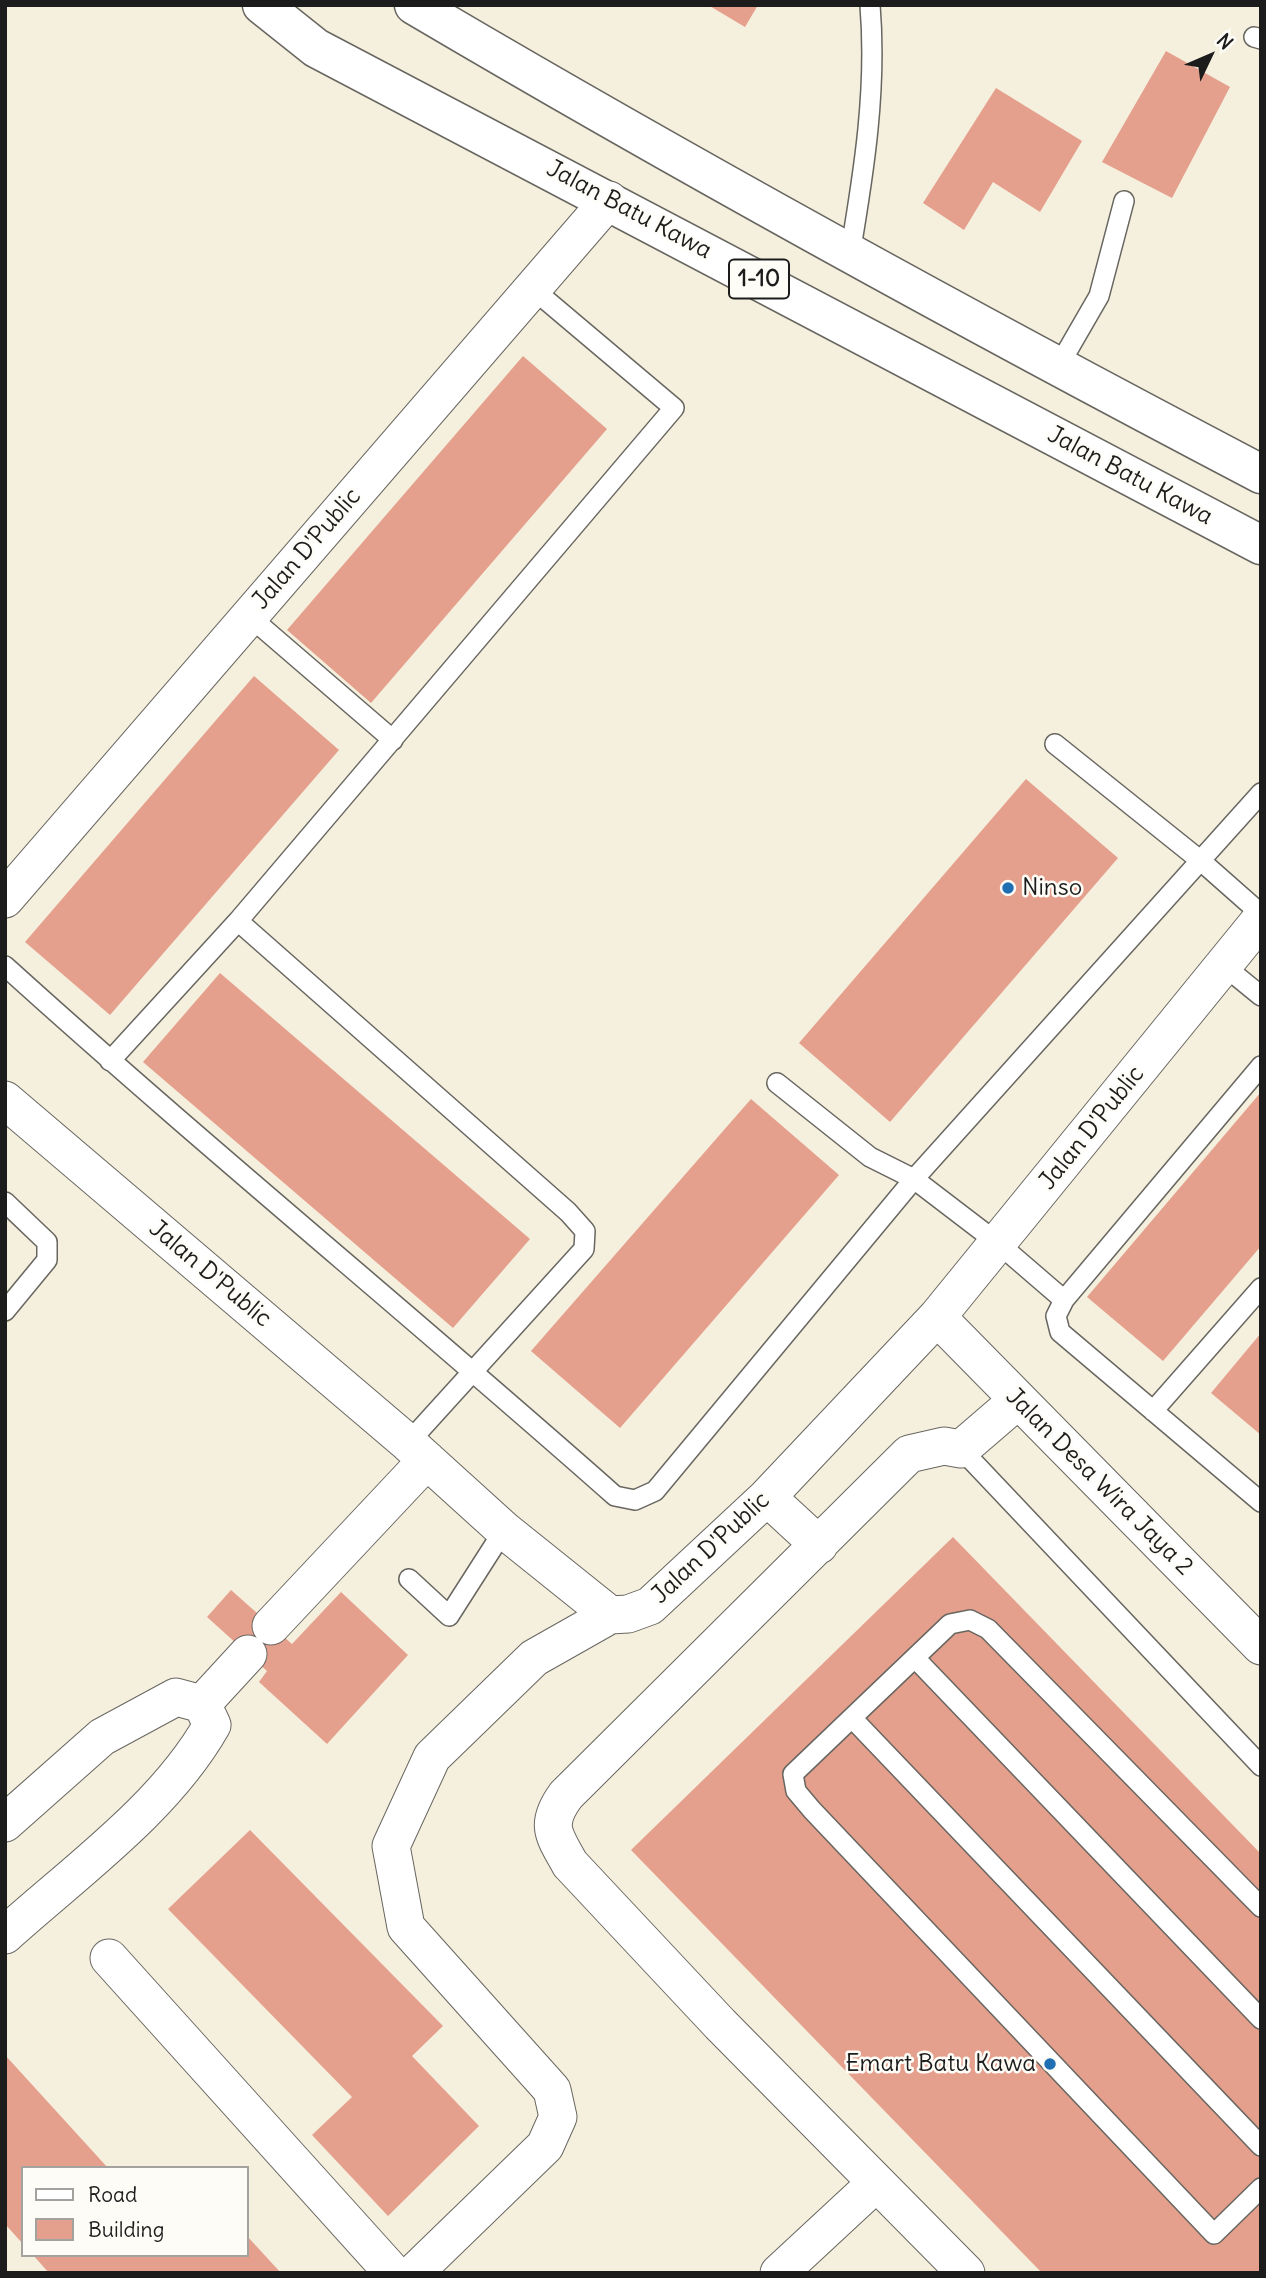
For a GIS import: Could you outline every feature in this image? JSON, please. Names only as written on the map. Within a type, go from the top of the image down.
[{"type":"highway","name":"Jalan Batu Kawa","points":[[262,5],[316,48],[1261,545]]},
{"type":"highway","name":"1-10","points":[[414,5],[577,101],[850,254],[1261,474]]},
{"type":"street","name":"Jalan D'Public","points":[[5,899],[609,200]]},
{"type":"street","name":"Jalan D'Public","points":[[5,1100],[418,1451],[504,1530],[610,1615],[628,1614],[650,1606],[767,1497],[937,1317],[999,1244],[1261,917]]},
{"type":"street","name":"Jalan Desa Wira Jaya 2","points":[[937,1317],[1261,1646]]},
{"type":"street","points":[[966,2273],[570,1864],[553,1833],[553,1813],[566,1795],[909,1454],[944,1446],[961,1449],[1018,1400]]},
{"type":"street","points":[[271,1626],[418,1451]]},
{"type":"street","points":[[767,1497],[820,1545]]},
{"type":"street","points":[[414,2273],[545,2146],[558,2117],[552,2090],[406,1927],[391,1846],[432,1757],[534,1658],[610,1615]]},
{"type":"street","points":[[202,1704],[248,1654]]},
{"type":"street","points":[[5,1823],[102,1737],[134,1717],[176,1697],[202,1704],[212,1724],[194,1757],[160,1797],[5,1935]]},
{"type":"street","points":[[109,1958],[393,2273]]},
{"type":"street","points":[[779,2273],[876,2183]]},
{"type":"lane","points":[[850,254],[867,150],[873,37],[870,5]]},
{"type":"lane","points":[[1058,367],[1099,296],[1124,201]]},
{"type":"lane","points":[[110,1061],[238,921],[674,408],[533,289]]},
{"type":"lane","points":[[249,616],[393,740]]},
{"type":"lane","points":[[1055,744],[1200,861],[1261,917]]},
{"type":"lane","points":[[5,966],[110,1061],[472,1370],[615,1496],[635,1500],[655,1491],[914,1180],[1261,793]]},
{"type":"lane","points":[[238,921],[568,1212],[585,1231],[584,1249],[472,1370],[418,1451]]},
{"type":"lane","points":[[1223,965],[1261,996]]},
{"type":"lane","points":[[1261,1066],[1064,1300],[1056,1316],[1060,1332],[1261,1502]]},
{"type":"lane","points":[[777,1083],[870,1157],[914,1180],[999,1244],[1064,1300]]},
{"type":"lane","points":[[5,1202],[47,1242],[47,1260],[5,1311]]},
{"type":"lane","points":[[1153,1411],[1261,1288]]},
{"type":"lane","points":[[961,1449],[1261,1766]]},
{"type":"lane","points":[[409,1579],[449,1616],[504,1530]]},
{"type":"lane","points":[[1261,1907],[988,1629],[970,1620],[950,1624],[793,1774],[796,1791],[812,1810],[1214,2234],[1261,2188]]},
{"type":"lane","points":[[915,1658],[1261,2019]]},
{"type":"lane","points":[[852,1718],[1261,2146]]},
{"type":"building","points":[[708,5],[758,5],[745,27]]},
{"type":"building","points":[[1166,51],[1230,87],[1172,198],[1102,162]]},
{"type":"building","points":[[996,88],[1082,141],[1040,212],[993,182],[964,230],[923,203]]},
{"type":"building","points":[[523,356],[607,429],[371,703],[287,630]]},
{"type":"building","points":[[254,676],[339,750],[110,1015],[25,942]]},
{"type":"building","points":[[1026,779],[1118,858],[890,1122],[799,1043]]},
{"type":"building","points":[[220,973],[530,1239],[453,1328],[143,1062]]},
{"type":"building","points":[[1261,1092],[1261,1246],[1163,1361],[1087,1297]]},
{"type":"building","points":[[751,1099],[839,1175],[620,1428],[531,1351]]},
{"type":"building","points":[[1261,1333],[1261,1435],[1211,1393]]},
{"type":"building","name":"Emart Batu Kawa","points":[[953,1537],[1261,1854],[1261,2273],[1042,2273],[631,1850]]},
{"type":"building","points":[[231,1590],[292,1644],[341,1592],[408,1655],[327,1744],[259,1682],[267,1671],[207,1617]]},
{"type":"building","points":[[250,1830],[443,2026],[412,2056],[479,2126],[388,2216],[312,2135],[352,2097],[168,1909]]},
{"type":"building","points":[[5,2055],[106,2166],[21,2166],[21,2242],[5,2224]]},
{"type":"building","points":[[248,2237],[281,2273],[49,2273],[35,2257],[248,2257]]},
{"type":"place","name":"Ninso","points":[[1008,888]]},
{"type":"place","name":"Emart Batu Kawa","points":[[1050,2064]]}]
